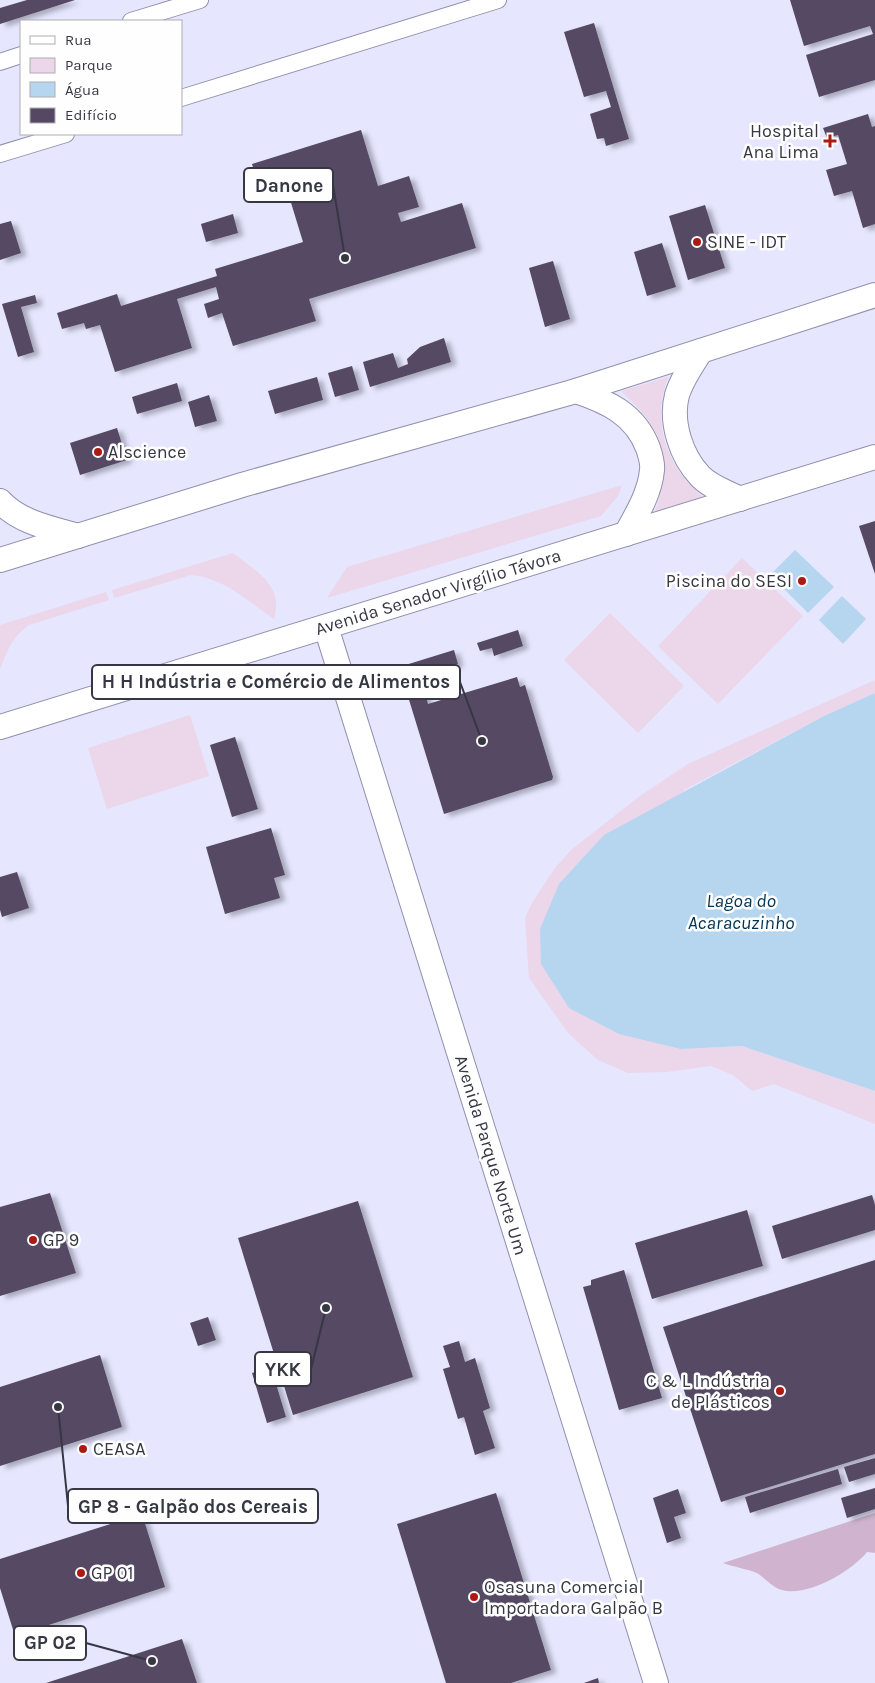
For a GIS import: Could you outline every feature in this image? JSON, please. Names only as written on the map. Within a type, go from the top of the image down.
[{"type":"main road","points":[[0,560],[242,485],[576,391],[875,295]]},
{"type":"main road","points":[[701,351],[689,370],[677,396],[676,425],[679,438],[686,455],[700,477],[740,499]]},
{"type":"main road","points":[[576,391],[600,399],[621,410],[635,423],[649,452],[653,468],[649,486],[639,512],[626,534]]},
{"type":"main road","name":"Avenida Senador Virgílio Távora","points":[[0,727],[875,457]]},
{"type":"main road","points":[[0,502],[8,510],[30,522],[78,536]]},
{"type":"main road","name":"Avenida Parque Norte Um","points":[[326,627],[656,1683]]},
{"type":"street","points":[[134,20],[200,0]]},
{"type":"street","points":[[182,98],[498,0]]},
{"type":"street","points":[[0,62],[20,56]]},
{"type":"street","points":[[0,154],[63,135]]},
{"type":"shaded area","points":[[0,0],[875,0],[875,1683],[0,1683]]},
{"type":"shaded area","points":[[875,1513],[875,1553],[867,1552],[851,1567],[829,1581],[804,1590],[779,1589],[757,1573],[723,1563]]},
{"type":"green space","points":[[668,377],[661,411],[665,443],[671,458],[680,472],[703,497],[655,511],[664,475],[661,445],[655,431],[646,418],[621,391]]},
{"type":"green space","points":[[622,485],[618,496],[601,516],[327,598],[347,567]]},
{"type":"green space","points":[[233,553],[259,573],[272,588],[276,607],[274,619],[225,585],[214,580],[191,575],[114,598],[112,590]]},
{"type":"green space","points":[[742,558],[803,616],[718,704],[658,646]]},
{"type":"green space","points":[[106,592],[109,600],[29,625],[23,629],[11,644],[0,669],[0,625]]},
{"type":"green space","points":[[610,613],[684,686],[638,733],[564,660]]},
{"type":"green space","points":[[875,680],[875,693],[824,716],[684,790],[681,1049],[742,1046],[875,1091],[875,1124],[774,1084],[752,1091],[733,1075],[711,1066],[667,1072],[628,1073],[598,1060],[568,1033],[529,978],[525,918],[532,903],[555,868],[571,850],[640,796],[688,764]]},
{"type":"green space","points":[[190,715],[209,776],[107,809],[88,748]]},
{"type":"water","name":"Piscina do SESI","points":[[795,550],[834,587],[808,613],[770,575]]},
{"type":"water","points":[[842,596],[866,619],[843,644],[819,620]]},
{"type":"water","name":"Lagoa do Acaracuzinho","points":[[875,693],[875,1091],[742,1046],[681,1049],[619,1034],[569,1008],[541,964],[540,929],[559,884],[604,835],[824,716]]},
{"type":"building","points":[[27,0],[75,0],[0,24],[0,8]]},
{"type":"building","points":[[790,0],[875,0],[875,80],[819,97],[806,55],[873,34],[870,26],[804,46]]},
{"type":"building","points":[[594,23],[629,139],[606,146],[604,138],[597,139],[590,114],[611,107],[606,91],[584,97],[564,32]]},
{"type":"building","points":[[868,114],[872,127],[875,126],[875,224],[863,228],[852,191],[834,196],[826,170],[847,164],[838,135],[827,138],[823,128]]},
{"type":"building","points":[[361,130],[378,186],[409,176],[419,207],[398,213],[401,222],[462,203],[476,248],[309,299],[316,321],[233,346],[222,313],[208,318],[204,304],[219,299],[216,287],[177,299],[192,348],[115,372],[100,325],[86,329],[84,323],[62,329],[57,313],[117,294],[121,306],[217,276],[215,269],[303,242],[285,183],[260,191],[252,164]]},
{"type":"building","name":"SINE - IDT","points":[[705,205],[725,268],[688,280],[669,216]]},
{"type":"building","points":[[233,214],[238,233],[206,242],[201,224]]},
{"type":"building","points":[[11,221],[21,253],[0,260],[0,224]]},
{"type":"building","points":[[662,243],[676,287],[647,296],[634,252]]},
{"type":"building","points":[[553,261],[570,319],[545,327],[529,268]]},
{"type":"building","points":[[35,295],[37,303],[21,307],[34,352],[18,357],[2,304]]},
{"type":"building","points":[[444,338],[451,362],[370,387],[363,362],[393,353],[398,368],[408,364],[407,359],[420,347]]},
{"type":"building","points":[[352,366],[359,390],[335,397],[328,373]]},
{"type":"building","points":[[317,377],[323,400],[275,414],[268,391]]},
{"type":"building","points":[[177,383],[182,401],[137,414],[132,397]]},
{"type":"building","points":[[209,395],[217,421],[195,427],[188,402]]},
{"type":"building","name":"Alscience","points":[[117,428],[127,460],[80,475],[70,443]]},
{"type":"building","points":[[875,521],[875,574],[859,526]]},
{"type":"building","points":[[518,630],[523,646],[494,656],[492,648],[480,651],[477,643]]},
{"type":"building","points":[[454,650],[458,664],[420,675],[428,704],[517,677],[520,687],[525,685],[553,777],[552,780],[444,814],[399,667]]},
{"type":"building","points":[[235,737],[258,809],[232,817],[210,745]]},
{"type":"building","points":[[271,828],[285,875],[274,878],[280,898],[225,914],[206,847]]},
{"type":"building","points":[[17,872],[29,908],[2,917],[0,910],[0,877]]},
{"type":"building","name":"GP 9","points":[[50,1193],[76,1273],[0,1296],[0,1207]]},
{"type":"building","points":[[872,1195],[875,1205],[875,1230],[782,1259],[772,1226]]},
{"type":"building","points":[[358,1201],[413,1377],[293,1415],[238,1238]]},
{"type":"building","points":[[747,1210],[763,1266],[652,1299],[635,1243]]},
{"type":"building","name":"C & L Indústria de Plásticos","points":[[875,1260],[875,1454],[721,1502],[663,1327]]},
{"type":"building","name":"C & L Indústria de Plásticos","points":[[624,1270],[662,1398],[619,1410],[583,1287],[591,1285],[591,1280]]},
{"type":"building","points":[[208,1317],[216,1340],[198,1346],[190,1323]]},
{"type":"building","points":[[459,1341],[465,1362],[475,1358],[490,1408],[483,1411],[495,1448],[475,1455],[464,1417],[458,1419],[443,1369],[450,1367],[443,1346]]},
{"type":"building","points":[[100,1355],[122,1427],[0,1466],[0,1387]]},
{"type":"building","points":[[271,1367],[286,1417],[267,1423],[252,1373]]},
{"type":"building","points":[[875,1458],[875,1474],[849,1482],[844,1467]]},
{"type":"building","points":[[838,1469],[842,1484],[750,1513],[745,1497]]},
{"type":"building","points":[[875,1488],[875,1509],[847,1518],[841,1498]]},
{"type":"building","points":[[678,1489],[686,1513],[674,1517],[681,1538],[667,1543],[653,1498]]},
{"type":"building","name":"Osasuna Comercial Importadora Galpão B","points":[[496,1493],[551,1670],[511,1683],[446,1683],[397,1524]]},
{"type":"building","name":"GP 01","points":[[142,1514],[165,1587],[15,1636],[0,1588],[0,1559]]},
{"type":"building","points":[[182,1639],[197,1683],[46,1683]]},
{"type":"building","points":[[598,1678],[599,1683],[584,1683]]},
{"type":"place","name":"Hospital Ana Lima","points":[[830,141]]},
{"type":"place","name":"SINE - IDT","points":[[697,242]]},
{"type":"place","name":"Danone","points":[[345,258]]},
{"type":"place","name":"Alscience","points":[[98,452]]},
{"type":"place","name":"Piscina do SESI","points":[[802,581]]},
{"type":"place","name":"H H Indústria e Comércio de Alimentos","points":[[482,741]]},
{"type":"place","name":"GP 9","points":[[33,1240]]},
{"type":"place","name":"YKK","points":[[326,1308]]},
{"type":"place","name":"C & L Indústria de Plásticos","points":[[780,1391]]},
{"type":"place","name":"GP 8 - Galpão dos Cereais","points":[[58,1407]]},
{"type":"place","name":"CEASA","points":[[83,1449]]},
{"type":"place","name":"GP 01","points":[[81,1573]]},
{"type":"place","name":"Osasuna Comercial Importadora Galpão B","points":[[474,1597]]},
{"type":"place","name":"GP 02","points":[[152,1661]]}]
